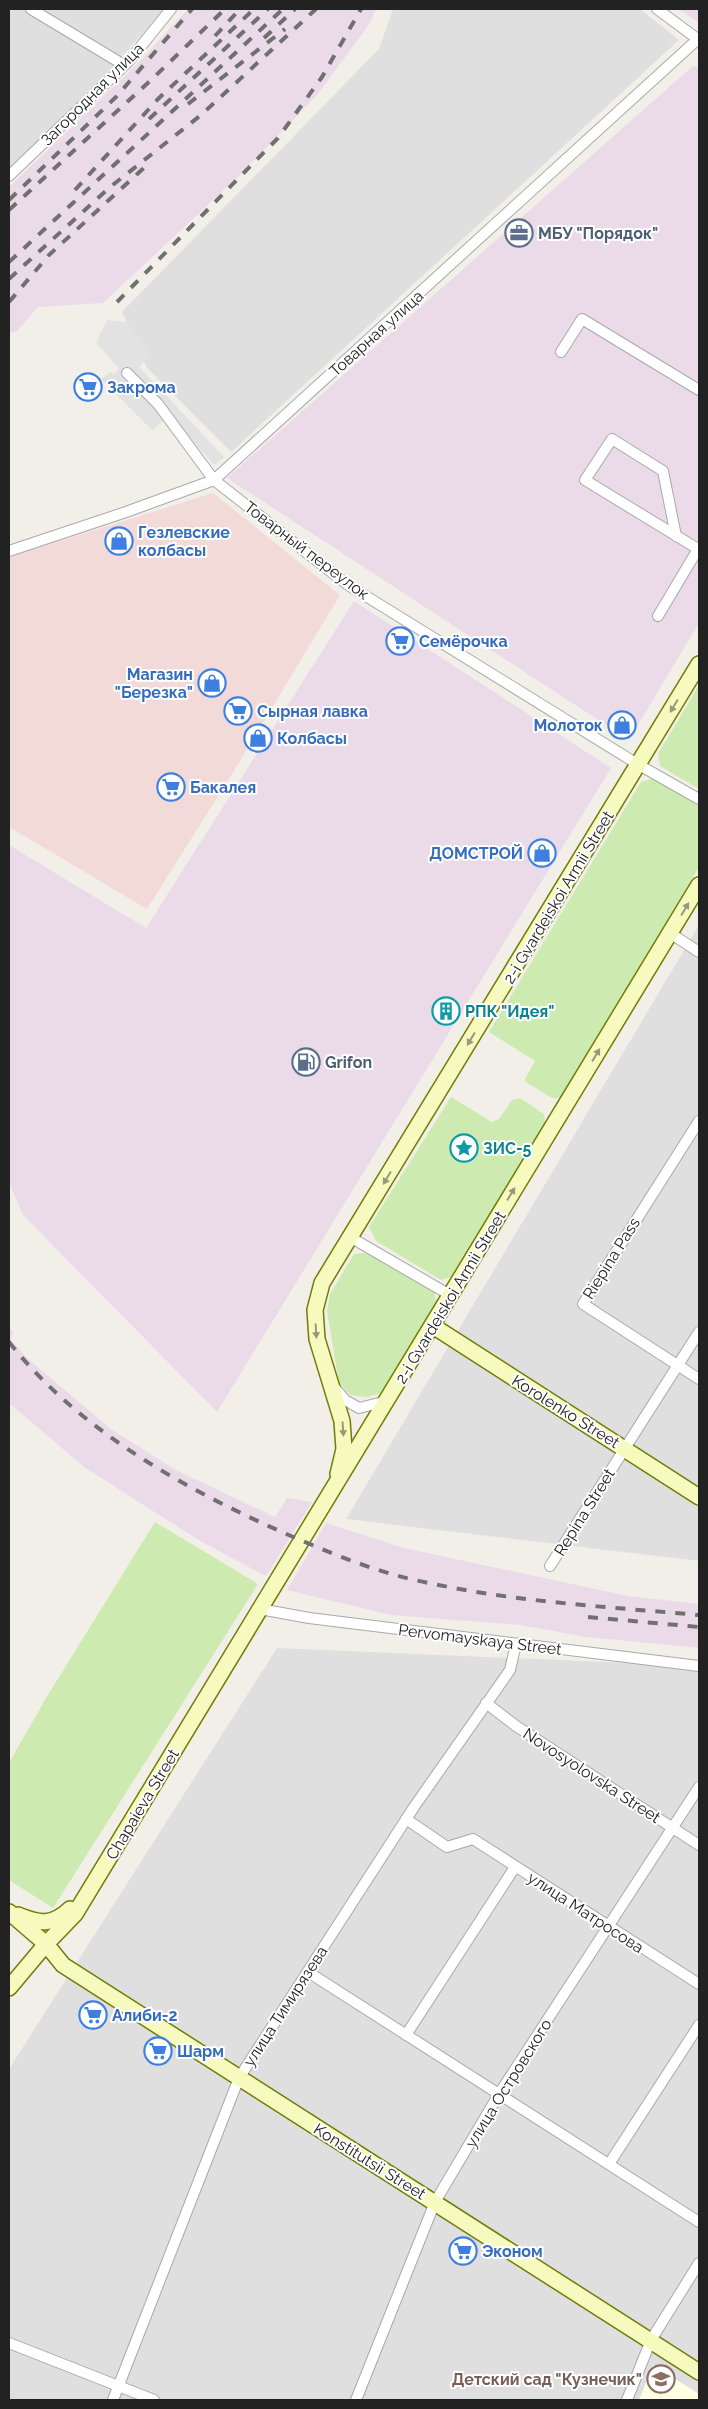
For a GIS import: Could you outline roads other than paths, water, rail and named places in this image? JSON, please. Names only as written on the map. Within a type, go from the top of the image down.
[{"type":"main road","name":"2-i Gvardeiskoi Armii Street","points":[[334,1490],[344,1448],[342,1421],[317,1340],[315,1310],[322,1283],[699,664]]},
{"type":"main road","name":"2-i Gvardeiskoi Armii Street","points":[[334,1490],[699,885]]},
{"type":"main road","name":"Korolenko Street","points":[[433,1326],[699,1497]]},
{"type":"main road","name":"Chapaieva Street","points":[[9,1988],[46,1944],[75,1914],[334,1490]]},
{"type":"main road","points":[[9,1912],[34,1922],[58,1920],[69,1910],[105,1865]]},
{"type":"main road","name":"Konstitutsii Street","points":[[9,1912],[46,1944],[64,1965],[699,2372]]},
{"type":"street","points":[[31,9],[124,66]]},
{"type":"street","name":"Загородная улица","points":[[9,176],[124,66],[171,9]]},
{"type":"street","points":[[656,9],[699,40]]},
{"type":"street","name":"Товарная улица","points":[[9,550],[118,516],[214,480],[699,40]]},
{"type":"street","points":[[561,352],[582,319],[699,390]]},
{"type":"street","name":"Товарный переулок","points":[[127,373],[158,404],[214,480],[348,585],[639,765],[699,799]]},
{"type":"street","points":[[658,616],[698,549],[676,536],[585,480],[612,439],[663,471],[676,536]]},
{"type":"street","points":[[670,933],[699,952]]},
{"type":"street","name":"Riepina Pass","points":[[699,1120],[583,1304],[699,1379]]},
{"type":"street","points":[[350,1237],[450,1295]]},
{"type":"street","name":"Repina Street","points":[[550,1566],[699,1332]]},
{"type":"street","points":[[330,1383],[345,1400],[358,1408],[387,1400]]},
{"type":"street","name":"Pervomayskaya Street","points":[[260,1610],[699,1666]]},
{"type":"street","name":"улица Тимирязева","points":[[113,2400],[239,2078],[406,1819],[510,1670],[516,1644]]},
{"type":"street","name":"Novosyolovska Street","points":[[486,1703],[516,1726],[699,1845]]},
{"type":"street","name":"улица Островского","points":[[356,2400],[436,2202],[498,2094],[699,1787]]},
{"type":"street","name":"улица Матросова","points":[[406,1819],[447,1847],[473,1839],[699,1984]]},
{"type":"street","points":[[406,2034],[515,1867]]},
{"type":"street","points":[[308,1972],[699,2222]]},
{"type":"street","points":[[609,2164],[699,2025]]},
{"type":"street","points":[[627,2400],[651,2340],[699,2263]]},
{"type":"street","points":[[9,2343],[154,2400]]},
{"type":"railway","points":[[9,200],[117,96],[192,9]]},
{"type":"railway","points":[[9,210],[150,81],[225,9]]},
{"type":"railway","points":[[215,36],[240,9]]},
{"type":"railway","points":[[75,190],[158,99],[254,9]]},
{"type":"railway","points":[[149,119],[268,9]]},
{"type":"railway","points":[[9,262],[283,9]]},
{"type":"railway","points":[[264,38],[295,9]]},
{"type":"railway","points":[[9,279],[109,188],[201,115],[316,9]]},
{"type":"railway","points":[[117,302],[278,138],[322,77],[361,9]]},
{"type":"railway","points":[[188,104],[285,29]]},
{"type":"railway","points":[[9,302],[49,255],[146,166]]},
{"type":"railway","points":[[9,1342],[37,1374],[69,1404],[102,1431],[138,1456],[175,1479],[213,1499],[291,1536],[341,1557],[393,1575],[462,1590],[563,1603],[699,1615]]},
{"type":"railway","points":[[588,1617],[699,1627]]},
{"type":"place","name":"МБУ \"Порядок\"","points":[[519,233]]},
{"type":"place","name":"Закрома","points":[[88,387]]},
{"type":"place","name":"Гезлевские колбасы","points":[[119,541]]},
{"type":"place","name":"Семёрочка","points":[[400,641]]},
{"type":"place","name":"Магазин \"Березка\"","points":[[212,683]]},
{"type":"place","name":"Сырная лавка","points":[[238,711]]},
{"type":"place","name":"Молоток","points":[[622,725]]},
{"type":"place","name":"Колбасы","points":[[258,738]]},
{"type":"place","name":"Бакалея","points":[[171,787]]},
{"type":"place","name":"ДОМСТРОЙ","points":[[542,853]]},
{"type":"place","name":"РПК \"Идея\"","points":[[446,1011]]},
{"type":"place","name":"Grifon","points":[[306,1062]]},
{"type":"place","name":"ЗИС-5","points":[[464,1148]]},
{"type":"place","name":"Алиби-2","points":[[93,2015]]},
{"type":"place","name":"Шарм","points":[[158,2051]]},
{"type":"place","name":"Эконом","points":[[463,2251]]},
{"type":"place","name":"Детский сад \"Кузнечик\"","points":[[661,2379]]}]
